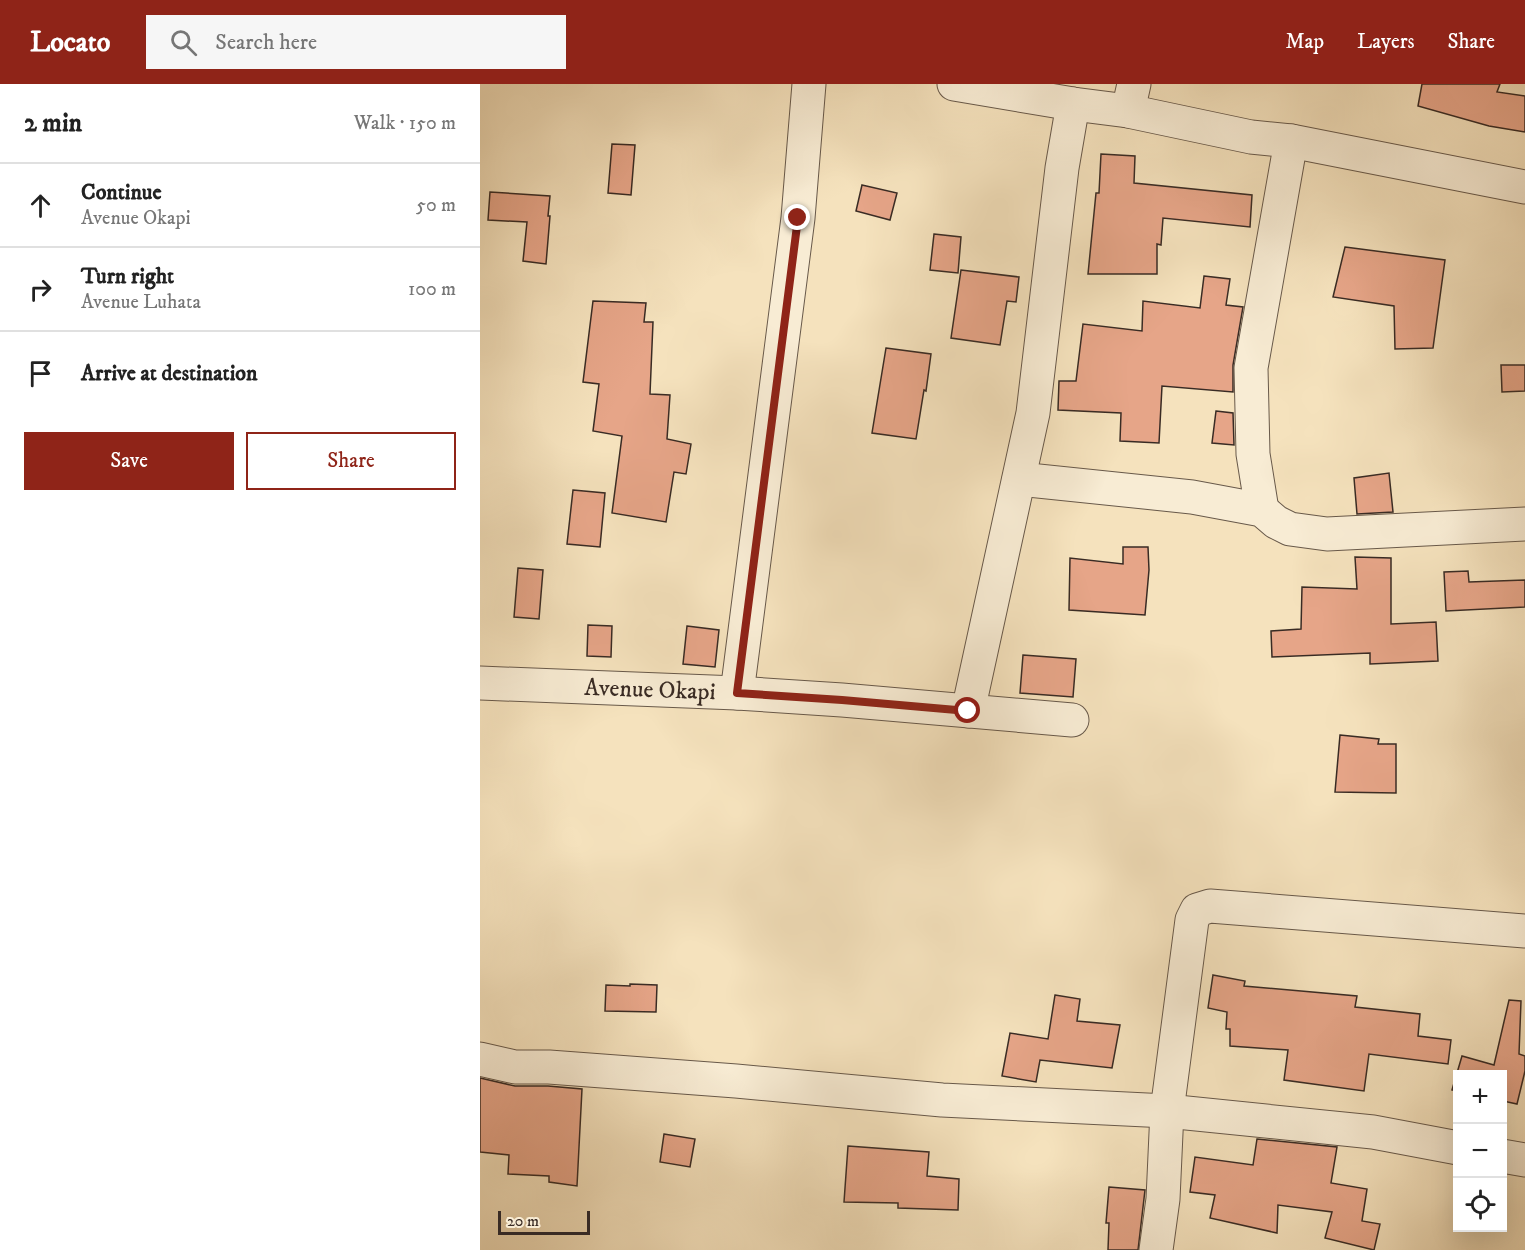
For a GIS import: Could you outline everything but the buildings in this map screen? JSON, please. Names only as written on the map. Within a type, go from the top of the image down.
[{"type":"street","points":[[737,693],[798,218],[809,84]]},
{"type":"street","points":[[954,84],[1073,104],[1131,97],[1251,137],[1291,141],[1525,187]]},
{"type":"street","points":[[968,711],[1033,413],[1062,168],[1073,104]]},
{"type":"street","points":[[1262,510],[1253,454],[1251,368],[1291,141]]},
{"type":"street","points":[[1019,479],[1192,497],[1262,510],[1276,522],[1290,529],[1327,534],[1525,524]]},
{"type":"street","name":"Avenue Okapi","points":[[480,683],[737,693],[1072,720]]},
{"type":"street","points":[[1156,1250],[1163,1199],[1167,1111],[1191,920],[1197,910],[1210,906],[1525,931]]},
{"type":"street","points":[[480,1059],[516,1067],[549,1066],[942,1100],[1167,1111],[1373,1132],[1453,1147]]},
{"type":"street","points":[[1507,1157],[1525,1160]]},
{"type":"route","points":[[798,218],[737,693],[968,711]]}]
